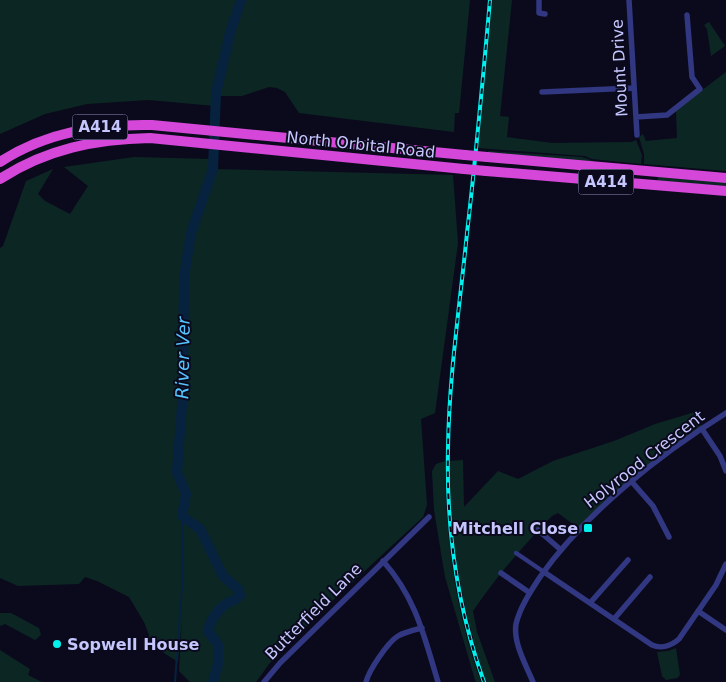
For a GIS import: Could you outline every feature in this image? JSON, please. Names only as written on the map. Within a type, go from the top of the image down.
[{"type":"highway","name":"North Orbital Road","points":[[0,162],[13,154],[60,135],[92,127],[128,124],[726,178]]},
{"type":"highway","name":"North Orbital Road","points":[[0,179],[44,156],[87,143],[128,138],[150,138],[464,169],[726,191]]},
{"type":"street","points":[[539,0],[540,15]]},
{"type":"street","name":"Mount Drive","points":[[629,0],[636,135]]},
{"type":"street","points":[[636,118],[667,115],[700,89],[692,77],[687,15]]},
{"type":"street","points":[[542,92],[634,88]]},
{"type":"street","name":"Holyrood Crescent","points":[[533,682],[518,644],[516,630],[519,616],[530,593],[544,572],[584,524],[632,482],[702,429],[726,414]]},
{"type":"street","points":[[702,429],[720,456],[726,471]]},
{"type":"street","points":[[632,482],[653,506],[669,537]]},
{"type":"street","name":"Butterfield Lane","points":[[264,682],[280,663],[429,517]]},
{"type":"street","points":[[538,530],[561,550]]},
{"type":"street","points":[[516,553],[652,644],[666,647],[679,639],[716,585],[726,564]]},
{"type":"street","points":[[590,603],[628,560]]},
{"type":"street","points":[[383,561],[407,593],[414,606],[438,682]]},
{"type":"street","points":[[501,573],[530,593]]},
{"type":"street","points":[[614,619],[650,577]]},
{"type":"street","points":[[698,611],[726,630]]},
{"type":"street","points":[[366,682],[368,675],[392,641],[404,633],[422,628]]},
{"type":"green space","points":[[0,0],[470,0],[459,113],[455,113],[454,132],[299,113],[285,92],[269,87],[242,96],[216,96],[215,106],[149,100],[87,104],[45,114],[0,134]]},
{"type":"green space","points":[[492,0],[512,0],[500,116],[509,117],[507,137],[552,143],[632,142],[636,140],[642,155],[641,164],[592,159],[585,156],[478,148]]},
{"type":"green space","points":[[709,22],[725,46],[711,56],[707,29],[704,25]]},
{"type":"green space","points":[[726,72],[726,171],[644,164],[644,154],[639,137],[643,134],[646,141],[677,138],[676,110]]},
{"type":"green space","points":[[488,151],[582,157],[596,162],[488,154]]},
{"type":"green space","points":[[134,157],[211,159],[213,169],[453,175],[458,243],[435,413],[421,419],[427,505],[423,517],[328,605],[269,664],[256,682],[190,682],[179,671],[182,620],[178,662],[147,642],[149,635],[144,622],[129,597],[97,581],[85,577],[79,584],[18,586],[0,578],[0,248],[3,246],[26,181],[53,169],[38,194],[45,201],[70,214],[88,186],[64,167]]},
{"type":"green space","points":[[658,176],[726,181],[726,189],[657,184]]},
{"type":"green space","points":[[695,412],[702,426],[632,477],[578,528],[558,513],[552,516],[520,550],[491,586],[473,611],[477,632],[495,682],[486,682],[470,628],[458,573],[451,517],[449,461],[463,460],[464,507],[498,471],[518,479],[553,461],[614,441],[655,424]]},
{"type":"green space","points":[[445,461],[447,517],[453,573],[464,628],[481,682],[476,682],[475,680],[445,577],[434,510],[432,471],[436,464]]},
{"type":"green space","points":[[0,613],[11,613],[39,628],[41,635],[35,640],[5,624],[0,626]]},
{"type":"green space","points":[[676,648],[680,675],[677,678],[666,680],[662,676],[657,652]]},
{"type":"green space","points":[[0,650],[30,669],[28,675],[42,682],[0,682]]},
{"type":"waterway","name":"River Ver","points":[[213,682],[218,664],[218,645],[208,631],[210,623],[220,609],[240,595],[238,589],[223,576],[200,529],[182,516],[186,494],[177,472],[183,391],[184,277],[191,233],[213,169],[216,93],[230,33],[241,0]]},
{"type":"waterway","points":[[175,682],[182,587],[182,516]]},
{"type":"railway","points":[[484,682],[467,625],[455,566],[449,507],[448,448],[453,367],[490,0]]},
{"type":"place","name":"Mitchell Close","points":[[588,528]]},
{"type":"place","name":"Sopwell House","points":[[57,644]]}]
